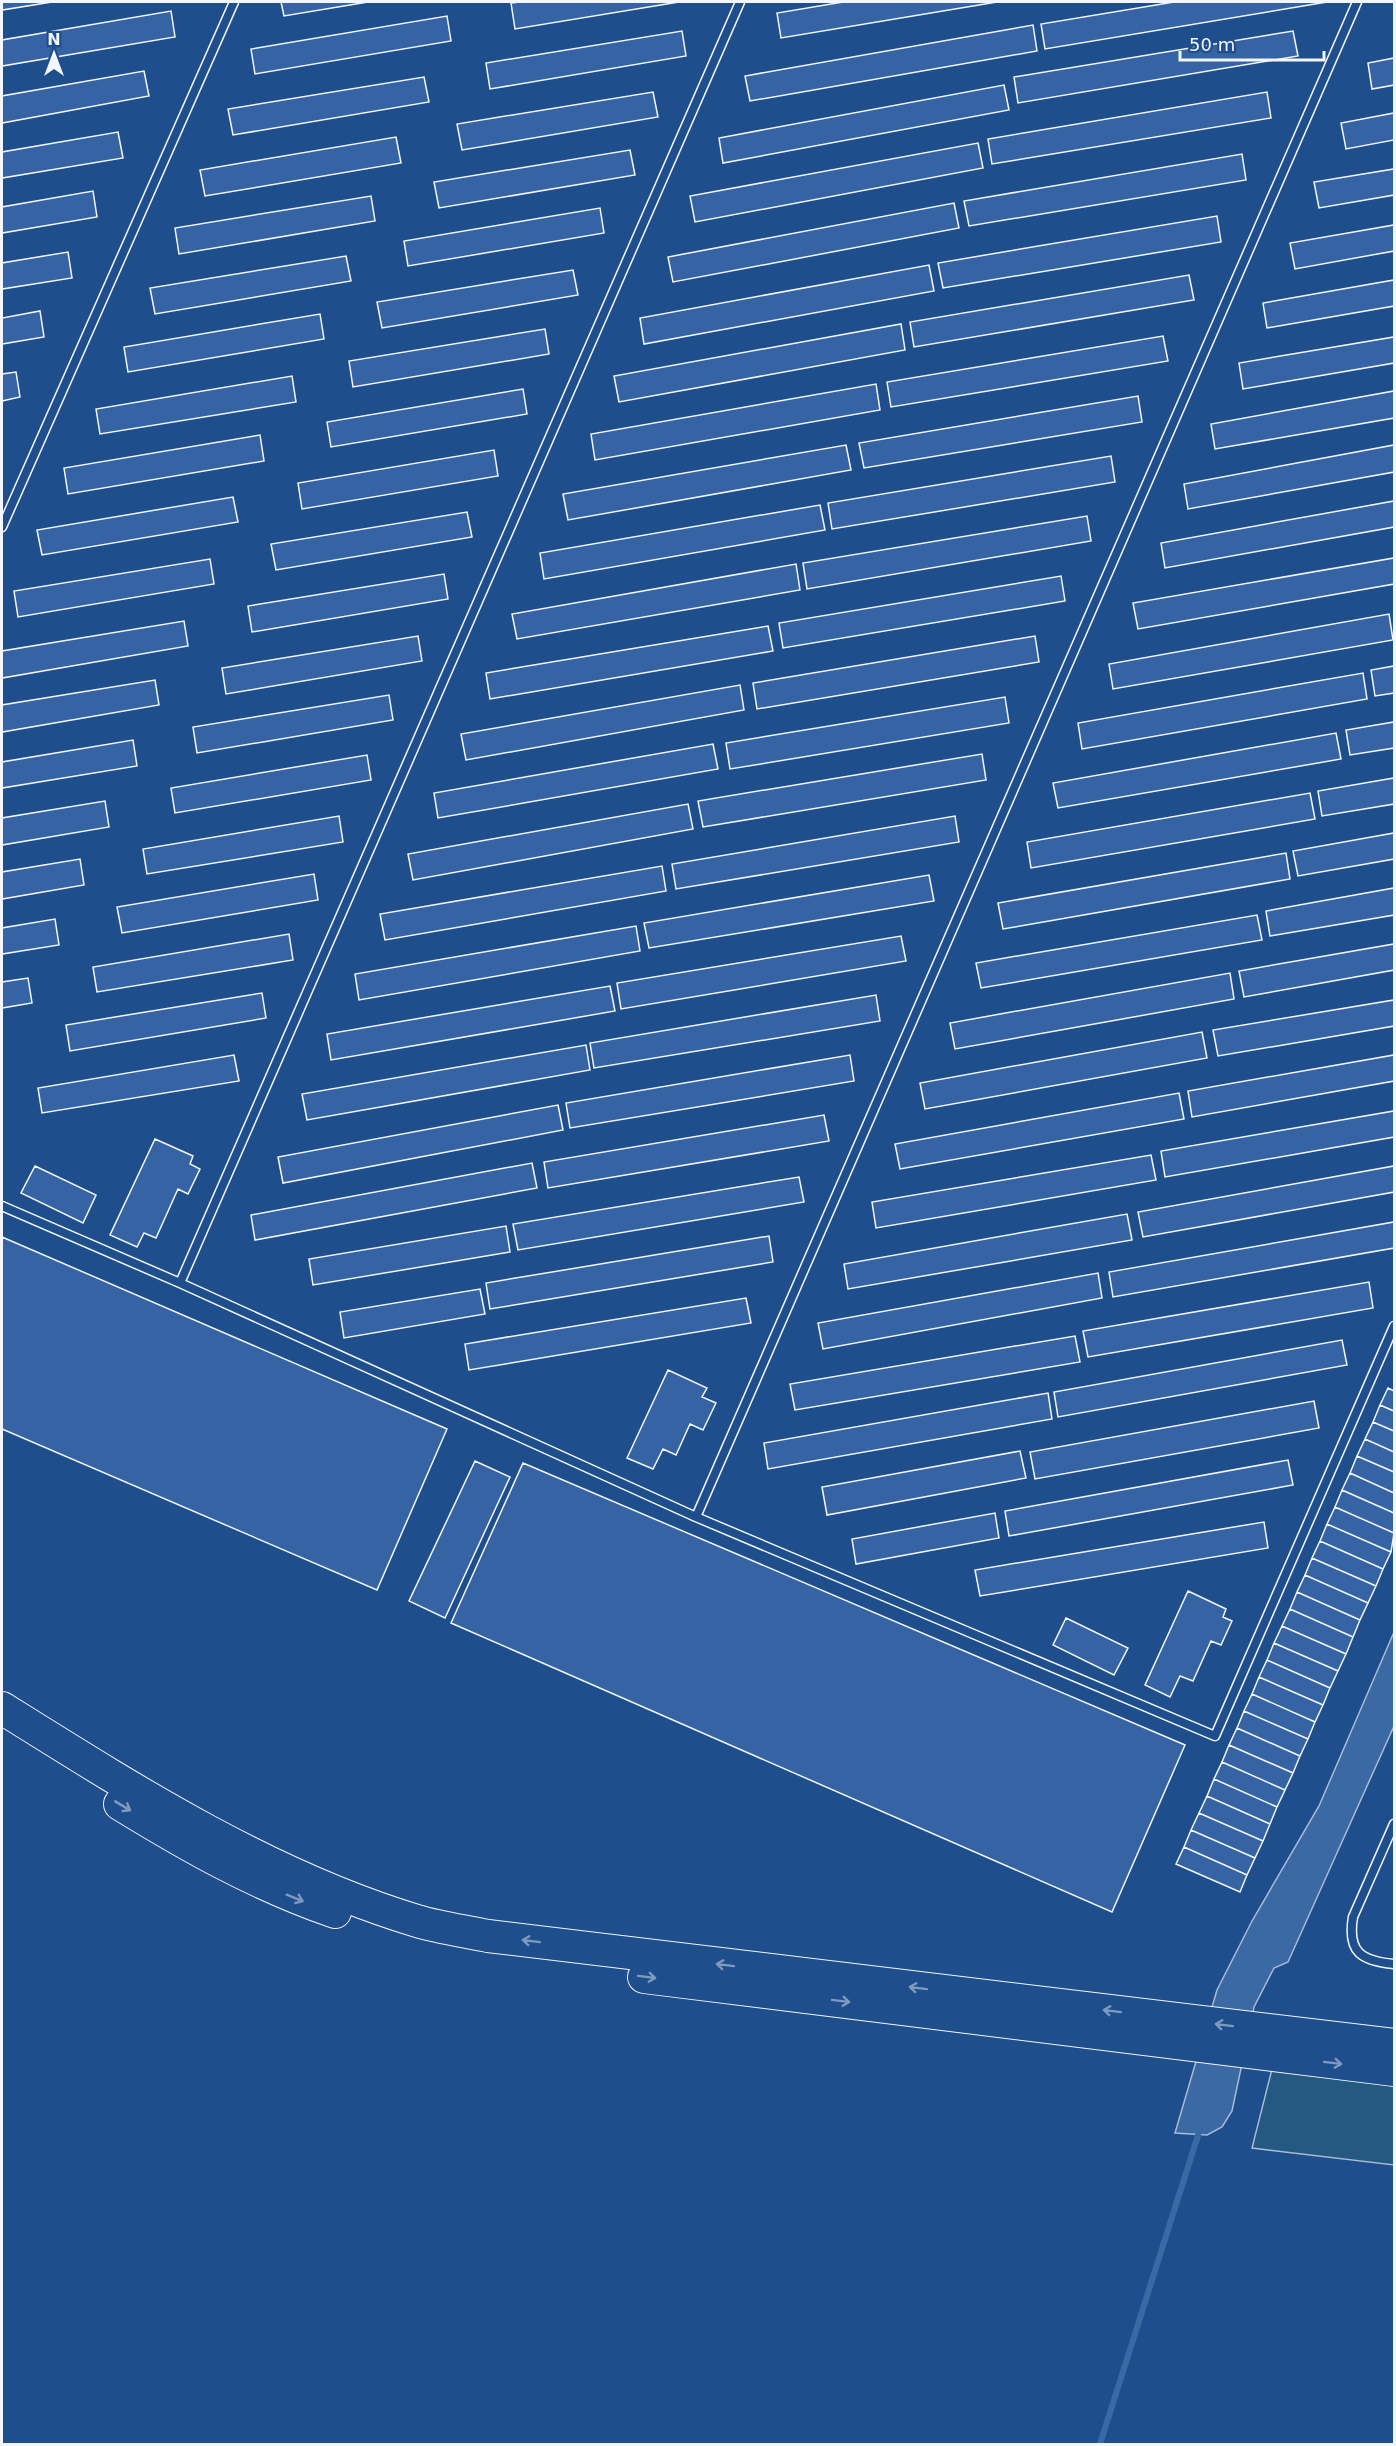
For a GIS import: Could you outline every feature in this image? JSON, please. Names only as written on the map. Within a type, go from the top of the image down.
[{"type":"highway","points":[[2,1708],[79,1756],[254,1857],[357,1901],[419,1922],[500,1938],[1276,2044],[1395,2070]]},
{"type":"highway","points":[[2,1731],[208,1857],[293,1898],[418,1940],[522,1962],[1169,2030]]},
{"type":"highway","points":[[1276,2044],[1395,2045]]},
{"type":"lane","points":[[2,527],[234,2]]},
{"type":"lane","points":[[180,1282],[740,2]]},
{"type":"lane","points":[[696,1517],[1357,2]]},
{"type":"lane","points":[[2,1206],[180,1282],[696,1517],[1215,1736],[1395,1326]]},
{"type":"lane","points":[[1395,1824],[1353,1917],[1350,1931],[1352,1945],[1360,1954],[1376,1962],[1395,1964]]},
{"type":"shaded area","points":[[1394,1632],[1394,1726],[1288,1962],[1274,1968],[1254,2007],[1232,2111],[1222,2127],[1207,2135],[1175,2133],[1217,1990],[1252,1921],[1319,1806]]},
{"type":"shaded area","points":[[1272,2069],[1394,2086],[1394,2165],[1252,2148]]},
{"type":"building","points":[[2,2],[52,2],[2,10]]},
{"type":"building","points":[[281,2],[368,2],[284,16]]},
{"type":"building","points":[[679,2],[515,29],[511,3]]},
{"type":"building","points":[[843,2],[997,2],[781,38],[777,13]]},
{"type":"building","points":[[1174,2],[1327,2],[1045,49],[1041,24]]},
{"type":"building","points":[[171,11],[175,37],[2,66],[2,40]]},
{"type":"building","points":[[447,16],[451,41],[255,74],[251,49]]},
{"type":"building","points":[[1033,25],[1037,51],[750,101],[745,76]]},
{"type":"building","points":[[682,31],[686,56],[490,89],[486,63]]},
{"type":"building","points":[[1293,31],[1298,56],[1018,103],[1014,77]]},
{"type":"building","points":[[1394,58],[1394,85],[1372,89],[1368,63]]},
{"type":"building","points":[[144,71],[149,96],[2,123],[2,96]]},
{"type":"building","points":[[424,77],[429,102],[233,135],[228,109]]},
{"type":"building","points":[[1004,85],[1009,110],[723,163],[719,138]]},
{"type":"building","points":[[653,92],[658,117],[462,150],[457,124]]},
{"type":"building","points":[[1267,92],[1271,118],[992,164],[988,139]]},
{"type":"building","points":[[1394,113],[1394,140],[1346,149],[1341,123]]},
{"type":"building","points":[[118,132],[123,158],[2,178],[2,152]]},
{"type":"building","points":[[396,137],[401,163],[205,196],[200,170]]},
{"type":"building","points":[[978,143],[983,168],[695,222],[690,196]]},
{"type":"building","points":[[630,150],[635,175],[439,208],[434,182]]},
{"type":"building","points":[[1242,154],[1246,180],[969,226],[964,201]]},
{"type":"building","points":[[1394,169],[1394,195],[1319,208],[1314,182]]},
{"type":"building","points":[[93,191],[97,217],[2,233],[2,207]]},
{"type":"building","points":[[371,196],[375,221],[179,254],[175,228]]},
{"type":"building","points":[[954,203],[959,228],[673,282],[668,257]]},
{"type":"building","points":[[600,208],[604,233],[408,266],[404,241]]},
{"type":"building","points":[[1217,216],[1221,242],[943,288],[938,263]]},
{"type":"building","points":[[1394,225],[1394,251],[1295,269],[1290,243]]},
{"type":"building","points":[[68,252],[72,278],[2,289],[2,263]]},
{"type":"building","points":[[346,256],[351,281],[155,314],[150,288]]},
{"type":"building","points":[[929,265],[934,291],[644,344],[640,318]]},
{"type":"building","points":[[573,270],[578,295],[382,328],[377,302]]},
{"type":"building","points":[[1189,275],[1194,300],[914,347],[910,322]]},
{"type":"building","points":[[1394,280],[1394,306],[1267,328],[1263,303]]},
{"type":"building","points":[[40,311],[44,337],[2,344],[2,318]]},
{"type":"building","points":[[320,314],[324,339],[128,372],[124,347]]},
{"type":"building","points":[[901,324],[905,350],[619,402],[614,376]]},
{"type":"building","points":[[545,329],[549,354],[353,387],[349,361]]},
{"type":"building","points":[[1163,336],[1168,361],[891,407],[887,382]]},
{"type":"building","points":[[1394,337],[1394,363],[1243,389],[1239,363]]},
{"type":"building","points":[[16,372],[20,397],[2,401],[2,374]]},
{"type":"building","points":[[292,376],[296,402],[100,434],[96,409]]},
{"type":"building","points":[[876,384],[880,410],[595,460],[591,434]]},
{"type":"building","points":[[523,389],[527,414],[331,447],[327,422]]},
{"type":"building","points":[[1394,391],[1394,418],[1215,449],[1211,424]]},
{"type":"building","points":[[1138,396],[1142,422],[864,468],[859,443]]},
{"type":"building","points":[[260,435],[264,461],[68,494],[64,468]]},
{"type":"building","points":[[846,445],[851,470],[568,520],[563,494]]},
{"type":"building","points":[[1394,445],[1394,472],[1188,509],[1184,484]]},
{"type":"building","points":[[494,450],[498,476],[302,509],[298,483]]},
{"type":"building","points":[[1111,456],[1115,482],[832,529],[828,503]]},
{"type":"building","points":[[233,497],[238,522],[42,555],[37,530]]},
{"type":"building","points":[[1394,501],[1394,527],[1165,568],[1161,543]]},
{"type":"building","points":[[820,505],[825,530],[544,579],[540,553]]},
{"type":"building","points":[[467,512],[472,537],[276,570],[271,544]]},
{"type":"building","points":[[1087,516],[1091,541],[807,589],[803,563]]},
{"type":"building","points":[[1394,558],[1394,584],[1138,629],[1133,603]]},
{"type":"building","points":[[210,559],[214,584],[18,617],[14,591]]},
{"type":"building","points":[[796,564],[800,590],[517,639],[512,614]]},
{"type":"building","points":[[444,574],[448,599],[252,632],[248,606]]},
{"type":"building","points":[[1061,576],[1065,601],[783,648],[779,623]]},
{"type":"building","points":[[1389,614],[1393,640],[1113,689],[1109,664]]},
{"type":"building","points":[[184,621],[188,646],[2,678],[2,651]]},
{"type":"building","points":[[768,626],[773,651],[490,699],[486,673]]},
{"type":"building","points":[[418,636],[422,661],[226,694],[222,668]]},
{"type":"building","points":[[1035,636],[1039,662],[757,709],[753,683]]},
{"type":"building","points":[[1394,666],[1394,693],[1375,696],[1371,670]]},
{"type":"building","points":[[1363,673],[1367,699],[1082,749],[1078,723]]},
{"type":"building","points":[[155,680],[159,705],[2,732],[2,705]]},
{"type":"building","points":[[740,685],[744,710],[466,760],[461,734]]},
{"type":"building","points":[[389,695],[393,720],[197,753],[193,727]]},
{"type":"building","points":[[1005,697],[1009,723],[730,769],[726,743]]},
{"type":"building","points":[[1394,722],[1394,748],[1350,755],[1346,730]]},
{"type":"building","points":[[1336,733],[1341,759],[1058,808],[1053,783]]},
{"type":"building","points":[[133,740],[137,766],[2,788],[2,762]]},
{"type":"building","points":[[713,744],[718,769],[438,818],[434,793]]},
{"type":"building","points":[[982,754],[986,780],[703,827],[698,801]]},
{"type":"building","points":[[367,755],[371,780],[175,813],[171,788]]},
{"type":"building","points":[[1394,778],[1394,804],[1322,816],[1318,791]]},
{"type":"building","points":[[1310,793],[1315,819],[1031,868],[1027,842]]},
{"type":"building","points":[[105,801],[109,827],[2,845],[2,818]]},
{"type":"building","points":[[688,804],[693,829],[413,880],[408,854]]},
{"type":"building","points":[[339,816],[343,842],[147,874],[143,849]]},
{"type":"building","points":[[955,816],[959,842],[676,889],[672,864]]},
{"type":"building","points":[[1394,833],[1394,859],[1298,876],[1293,851]]},
{"type":"building","points":[[1286,853],[1290,879],[1003,929],[998,903]]},
{"type":"building","points":[[80,859],[84,885],[2,899],[2,872]]},
{"type":"building","points":[[662,866],[666,891],[385,940],[380,914]]},
{"type":"building","points":[[314,874],[318,900],[122,933],[117,907]]},
{"type":"building","points":[[929,875],[934,901],[649,948],[644,923]]},
{"type":"building","points":[[1394,888],[1394,915],[1270,936],[1266,911]]},
{"type":"building","points":[[1257,915],[1262,940],[981,988],[976,963]]},
{"type":"building","points":[[55,919],[59,945],[2,954],[2,928]]},
{"type":"building","points":[[636,926],[640,951],[359,1000],[355,974]]},
{"type":"building","points":[[289,934],[293,960],[97,992],[93,967]]},
{"type":"building","points":[[901,936],[906,961],[621,1009],[617,983]]},
{"type":"building","points":[[1394,944],[1394,970],[1244,997],[1239,971]]},
{"type":"building","points":[[1230,973],[1234,999],[955,1049],[950,1023]]},
{"type":"building","points":[[28,978],[32,1003],[2,1008],[2,982]]},
{"type":"building","points":[[610,986],[615,1011],[331,1060],[327,1034]]},
{"type":"building","points":[[262,993],[266,1018],[70,1051],[66,1025]]},
{"type":"building","points":[[876,995],[880,1021],[594,1068],[590,1043]]},
{"type":"building","points":[[1394,1000],[1394,1026],[1218,1056],[1213,1030]]},
{"type":"building","points":[[1202,1032],[1207,1058],[925,1109],[920,1083]]},
{"type":"building","points":[[586,1045],[590,1070],[307,1120],[302,1094]]},
{"type":"building","points":[[234,1055],[239,1081],[42,1113],[38,1088]]},
{"type":"building","points":[[850,1055],[854,1081],[570,1128],[566,1103]]},
{"type":"building","points":[[1394,1055],[1394,1081],[1192,1117],[1188,1091]]},
{"type":"building","points":[[1179,1093],[1184,1119],[900,1169],[895,1144]]},
{"type":"building","points":[[558,1105],[563,1130],[283,1183],[278,1157]]},
{"type":"building","points":[[1394,1111],[1394,1137],[1165,1177],[1161,1151]]},
{"type":"building","points":[[824,1115],[829,1141],[548,1188],[544,1162]]},
{"type":"building","points":[[155,1139],[193,1156],[190,1164],[200,1169],[188,1194],[178,1189],[156,1238],[144,1233],[137,1247],[110,1235]]},
{"type":"building","points":[[1151,1155],[1156,1180],[876,1228],[872,1202]]},
{"type":"building","points":[[532,1163],[537,1188],[255,1240],[251,1215]]},
{"type":"building","points":[[35,1166],[96,1195],[83,1223],[21,1193]]},
{"type":"building","points":[[1394,1166],[1394,1192],[1143,1237],[1138,1212]]},
{"type":"building","points":[[799,1177],[804,1202],[518,1250],[513,1224]]},
{"type":"building","points":[[1127,1214],[1132,1240],[848,1289],[844,1264]]},
{"type":"building","points":[[1394,1222],[1394,1248],[1113,1297],[1109,1272]]},
{"type":"building","points":[[506,1226],[510,1252],[313,1285],[309,1259]]},
{"type":"building","points":[[769,1236],[773,1262],[490,1309],[486,1283]]},
{"type":"building","points":[[2,1237],[447,1429],[377,1590],[2,1429]]},
{"type":"building","points":[[1098,1273],[1102,1298],[823,1349],[818,1323]]},
{"type":"building","points":[[1369,1282],[1373,1308],[1088,1357],[1083,1331]]},
{"type":"building","points":[[480,1289],[485,1314],[344,1338],[340,1312]]},
{"type":"building","points":[[746,1298],[751,1323],[469,1370],[465,1344]]},
{"type":"building","points":[[1075,1336],[1080,1362],[795,1410],[790,1384]]},
{"type":"building","points":[[1342,1340],[1347,1365],[1058,1417],[1054,1392]]},
{"type":"building","points":[[668,1370],[707,1388],[702,1397],[716,1403],[703,1430],[690,1424],[676,1455],[663,1449],[653,1469],[627,1458]]},
{"type":"building","points":[[1388,1388],[1394,1391],[1394,1411],[1380,1405]]},
{"type":"building","points":[[1048,1393],[1052,1419],[768,1469],[764,1443]]},
{"type":"building","points":[[1314,1401],[1319,1428],[1035,1479],[1030,1452]]},
{"type":"building","points":[[1380,1405],[1394,1411],[1394,1431],[1373,1422]]},
{"type":"building","points":[[1373,1422],[1394,1431],[1394,1452],[1365,1439]]},
{"type":"building","points":[[1365,1439],[1394,1452],[1394,1472],[1357,1456]]},
{"type":"building","points":[[1020,1451],[1026,1478],[827,1515],[822,1487]]},
{"type":"building","points":[[1357,1456],[1394,1472],[1394,1493],[1350,1473]]},
{"type":"building","points":[[1288,1460],[1293,1485],[1009,1536],[1005,1511]]},
{"type":"building","points":[[475,1461],[510,1477],[445,1618],[409,1601]]},
{"type":"building","points":[[523,1463],[1185,1745],[1112,1912],[451,1623]]},
{"type":"building","points":[[1350,1473],[1394,1493],[1394,1513],[1342,1490]]},
{"type":"building","points":[[1342,1490],[1394,1513],[1394,1533],[1335,1507]]},
{"type":"building","points":[[1335,1507],[1394,1533],[1391,1552],[1327,1524]]},
{"type":"building","points":[[995,1513],[999,1538],[856,1564],[852,1539]]},
{"type":"building","points":[[1264,1522],[1268,1548],[980,1596],[975,1570]]},
{"type":"building","points":[[1327,1524],[1391,1552],[1383,1569],[1320,1541]]},
{"type":"building","points":[[1320,1541],[1383,1569],[1376,1586],[1312,1558]]},
{"type":"building","points":[[1312,1558],[1376,1586],[1368,1603],[1305,1575]]},
{"type":"building","points":[[1305,1575],[1368,1603],[1360,1620],[1297,1592]]},
{"type":"building","points":[[1188,1591],[1226,1609],[1223,1617],[1232,1621],[1221,1645],[1211,1641],[1193,1681],[1180,1676],[1170,1697],[1145,1685]]},
{"type":"building","points":[[1297,1592],[1360,1620],[1353,1637],[1290,1609]]},
{"type":"building","points":[[1290,1609],[1353,1637],[1346,1654],[1282,1626]]},
{"type":"building","points":[[1066,1618],[1128,1648],[1114,1675],[1053,1645]]},
{"type":"building","points":[[1282,1626],[1346,1654],[1338,1671],[1274,1643]]},
{"type":"building","points":[[1274,1643],[1338,1671],[1330,1688],[1267,1660]]},
{"type":"building","points":[[1267,1660],[1330,1688],[1323,1705],[1259,1677]]},
{"type":"building","points":[[1259,1677],[1323,1705],[1315,1722],[1252,1694]]},
{"type":"building","points":[[1252,1694],[1315,1722],[1308,1739],[1244,1711]]},
{"type":"building","points":[[1244,1711],[1308,1739],[1300,1756],[1237,1728]]},
{"type":"building","points":[[1237,1728],[1300,1756],[1293,1773],[1229,1745]]},
{"type":"building","points":[[1229,1745],[1293,1773],[1285,1790],[1222,1762]]},
{"type":"building","points":[[1222,1762],[1285,1790],[1277,1807],[1214,1779]]},
{"type":"building","points":[[1214,1779],[1277,1807],[1270,1824],[1207,1796]]},
{"type":"building","points":[[1207,1796],[1270,1824],[1263,1841],[1199,1813]]},
{"type":"building","points":[[1199,1813],[1263,1841],[1255,1858],[1191,1830]]},
{"type":"building","points":[[1191,1830],[1255,1858],[1247,1875],[1184,1847]]},
{"type":"building","points":[[1184,1847],[1247,1875],[1240,1892],[1176,1864]]},
{"type":"waterway","points":[[1100,2444],[1200,2129]]}]
